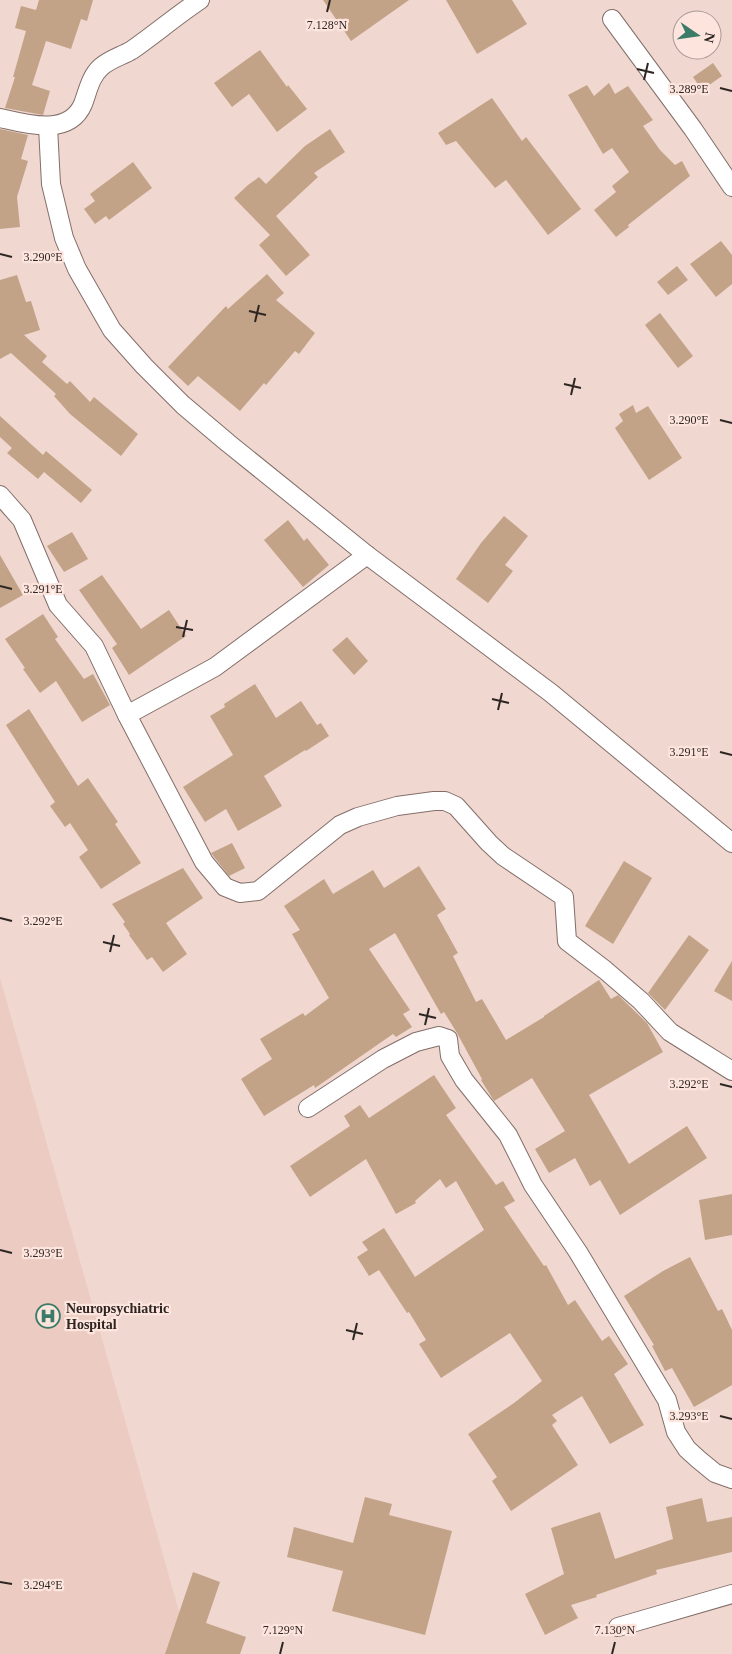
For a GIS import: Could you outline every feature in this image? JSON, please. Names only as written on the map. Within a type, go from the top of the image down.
[{"type":"street","points":[[0,118],[48,127],[66,122],[83,105],[89,85],[101,67],[130,51],[178,14],[200,0]]},
{"type":"street","points":[[612,19],[693,129],[732,187]]},
{"type":"street","points":[[48,127],[51,184],[64,238],[78,269],[112,330],[144,366],[183,405],[367,555],[551,693],[732,843]]},
{"type":"street","points":[[0,495],[22,520],[58,605],[94,646],[204,862],[224,887],[240,893],[258,891],[340,825],[358,817],[397,806],[434,801],[445,802],[456,806],[489,843],[504,856],[564,897],[567,941],[641,1001],[670,1032],[732,1071]]},
{"type":"street","points":[[128,715],[215,667],[367,555]]},
{"type":"street","points":[[308,1108],[346,1082],[416,1042],[438,1036],[448,1039],[450,1056],[464,1080],[508,1135],[533,1185],[578,1252],[667,1400],[676,1432],[687,1449],[698,1459],[715,1473],[732,1479]]},
{"type":"street","points":[[618,1627],[732,1594]]},
{"type":"shaded area","name":"Neuropsychiatric Hospital","points":[[0,978],[191,1654],[0,1654]]},
{"type":"building","points":[[39,0],[93,0],[87,21],[81,19],[71,49],[46,41],[32,85],[50,91],[43,115],[5,108],[26,31],[15,28],[21,6],[36,10]]},
{"type":"building","points":[[323,0],[409,0],[351,41]]},
{"type":"building","points":[[446,0],[512,0],[527,24],[477,54]]},
{"type":"building","points":[[260,50],[287,87],[288,85],[307,109],[277,132],[249,94],[232,107],[214,83]]},
{"type":"building","points":[[713,63],[722,76],[702,90],[693,77]]},
{"type":"building","points":[[609,83],[615,94],[628,86],[653,120],[643,126],[660,150],[675,165],[682,161],[690,176],[628,225],[629,227],[616,237],[594,210],[616,192],[612,186],[629,172],[612,148],[603,154],[568,95],[587,85],[594,96]]},
{"type":"building","points":[[492,98],[522,141],[526,137],[581,209],[548,235],[506,180],[495,188],[456,141],[446,145],[438,133]]},
{"type":"building","points":[[0,129],[28,135],[21,159],[28,161],[17,197],[20,227],[0,229]]},
{"type":"building","points":[[330,129],[345,152],[314,173],[318,177],[276,216],[310,255],[286,276],[259,245],[270,235],[234,198],[259,177],[266,184],[305,146]]},
{"type":"building","points":[[133,162],[152,188],[109,220],[106,216],[95,224],[84,209],[95,201],[90,194]]},
{"type":"building","points":[[721,241],[732,255],[732,284],[716,297],[690,264]]},
{"type":"building","points":[[677,266],[688,280],[668,295],[657,282]]},
{"type":"building","points":[[267,274],[284,293],[276,300],[315,333],[299,354],[295,351],[266,385],[264,383],[240,411],[198,376],[188,386],[168,367],[226,306],[228,309]]},
{"type":"building","points":[[17,275],[26,302],[31,301],[40,330],[24,335],[47,356],[42,362],[67,384],[70,381],[90,402],[94,397],[138,434],[121,456],[70,414],[54,396],[56,394],[11,353],[0,359],[0,280]]},
{"type":"building","points":[[660,313],[693,356],[678,368],[645,325]]},
{"type":"building","points":[[633,405],[636,413],[648,406],[682,458],[649,480],[615,428],[623,421],[619,414]]},
{"type":"building","points":[[0,416],[43,455],[46,451],[92,490],[81,503],[44,472],[38,479],[7,453],[12,448],[0,437]]},
{"type":"building","points":[[504,516],[528,536],[505,565],[513,571],[488,603],[456,579],[481,543]]},
{"type":"building","points":[[288,520],[304,541],[307,538],[329,565],[303,587],[264,540]]},
{"type":"building","points":[[72,532],[88,559],[64,572],[47,546]]},
{"type":"building","points":[[0,555],[23,595],[0,608]]},
{"type":"building","points":[[102,575],[141,629],[169,610],[186,636],[129,675],[112,648],[117,644],[79,590]]},
{"type":"building","points":[[43,614],[58,637],[55,639],[84,679],[93,674],[110,705],[82,722],[56,681],[40,693],[5,639]]},
{"type":"building","points":[[347,637],[368,661],[354,675],[332,650]]},
{"type":"building","points":[[255,684],[276,718],[301,701],[317,725],[321,723],[329,736],[264,776],[282,806],[238,831],[226,809],[205,822],[183,787],[233,755],[210,716],[225,707],[224,704]]},
{"type":"building","points":[[29,709],[78,786],[88,778],[118,822],[115,824],[141,863],[101,889],[79,857],[88,850],[70,823],[65,827],[50,806],[55,802],[6,725]]},
{"type":"building","points":[[232,843],[245,868],[229,876],[211,853]]},
{"type":"building","points":[[624,861],[652,878],[613,944],[585,926]]},
{"type":"building","points":[[419,866],[446,909],[437,915],[458,953],[453,956],[476,1002],[482,999],[506,1040],[599,980],[611,999],[618,995],[647,1023],[663,1052],[589,1095],[629,1164],[687,1126],[707,1158],[620,1215],[600,1180],[590,1186],[575,1158],[549,1173],[535,1149],[565,1131],[532,1078],[494,1101],[457,1033],[444,1012],[441,1014],[395,933],[369,949],[410,1010],[403,1014],[412,1027],[396,1037],[393,1034],[315,1088],[314,1085],[264,1116],[241,1079],[272,1059],[260,1039],[303,1013],[305,1016],[329,998],[292,934],[300,930],[284,906],[324,879],[333,894],[373,870],[384,888]]},
{"type":"building","points":[[183,868],[203,898],[166,923],[187,954],[163,972],[152,957],[147,960],[129,935],[123,924],[125,922],[112,904]]},
{"type":"building","points":[[689,935],[709,950],[665,1010],[648,993]]},
{"type":"building","points":[[732,961],[732,1001],[714,991]]},
{"type":"building","points":[[434,1075],[456,1108],[446,1115],[496,1185],[503,1181],[515,1201],[504,1207],[544,1266],[546,1265],[568,1305],[575,1300],[602,1341],[609,1336],[628,1364],[614,1374],[644,1425],[610,1444],[582,1396],[552,1415],[557,1421],[552,1425],[578,1465],[511,1511],[492,1481],[497,1477],[468,1434],[514,1403],[542,1381],[510,1333],[441,1378],[419,1344],[426,1340],[409,1312],[407,1313],[379,1270],[369,1276],[357,1257],[368,1250],[362,1242],[384,1228],[415,1277],[484,1230],[456,1181],[446,1188],[440,1179],[415,1201],[416,1203],[396,1214],[366,1159],[310,1197],[290,1166],[350,1126],[344,1116],[360,1105],[369,1118]]},
{"type":"building","points":[[732,1194],[732,1235],[705,1240],[699,1200]]},
{"type":"building","points":[[690,1257],[718,1311],[722,1309],[732,1330],[732,1385],[694,1407],[672,1368],[665,1371],[652,1346],[654,1345],[624,1296],[663,1271]]},
{"type":"building","points":[[365,1497],[392,1504],[389,1515],[452,1531],[425,1635],[332,1611],[343,1571],[287,1557],[294,1527],[353,1543]]},
{"type":"building","points":[[702,1498],[707,1522],[732,1517],[732,1552],[656,1570],[657,1574],[571,1605],[578,1618],[545,1635],[525,1594],[564,1574],[551,1528],[600,1512],[615,1559],[673,1539],[666,1507]]},
{"type":"building","points":[[193,1572],[220,1582],[206,1623],[246,1637],[240,1654],[165,1654]]},
{"type":"place","name":"Neuropsychiatric Hospital","points":[[48,1316]]}]
